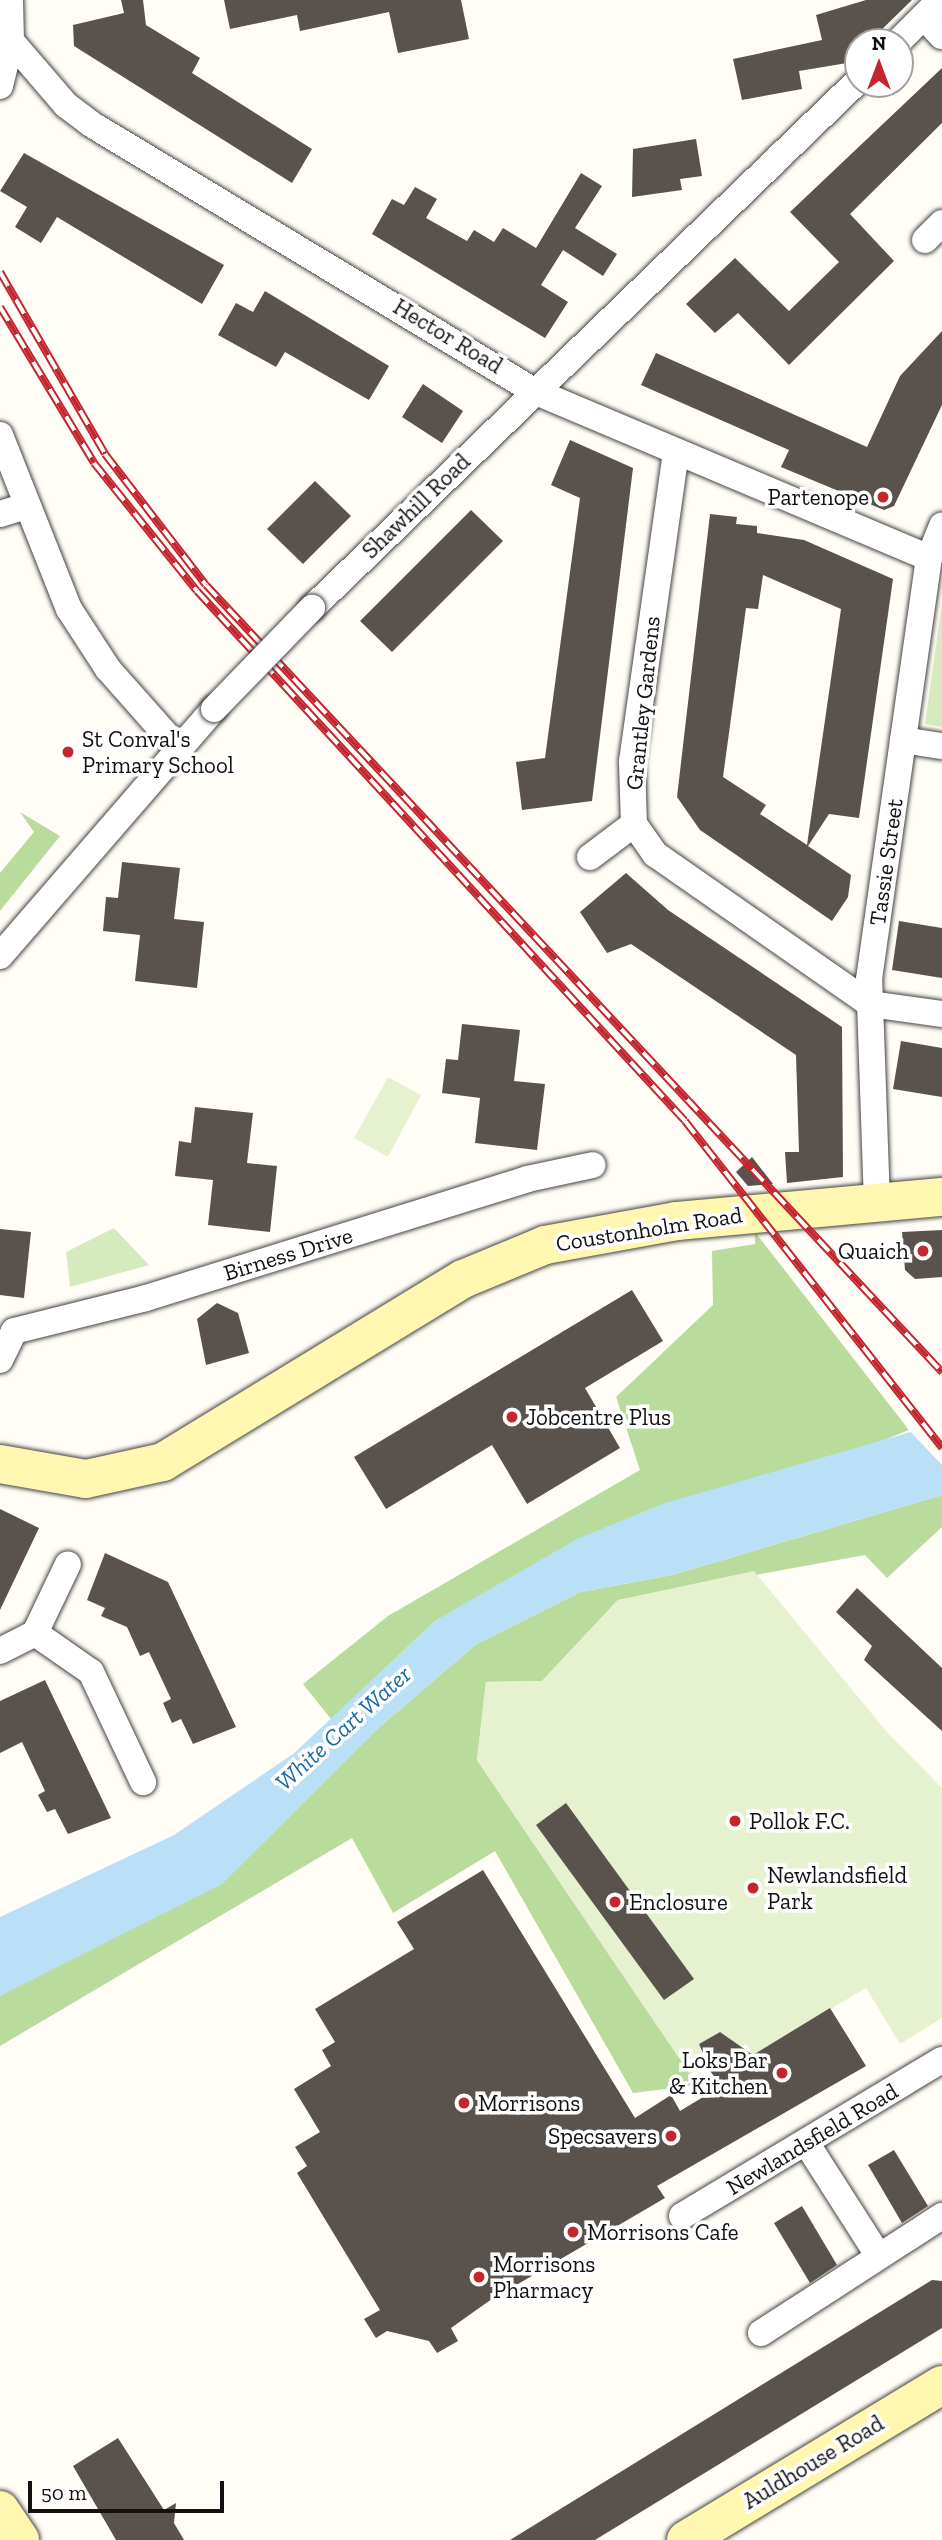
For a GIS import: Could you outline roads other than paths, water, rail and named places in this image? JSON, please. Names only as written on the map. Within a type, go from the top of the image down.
[{"type":"street","points":[[0,86],[11,41],[10,0]]},
{"type":"street","points":[[914,31],[935,17]]},
{"type":"street","name":"Hector Road","points":[[11,41],[66,105],[91,124],[505,370],[534,391],[929,558]]},
{"type":"street","name":"Shawhill Road","points":[[0,956],[177,747],[312,608],[844,94]]},
{"type":"street","points":[[0,435],[26,506],[75,620],[107,669],[177,747]]},
{"type":"street","name":"Grantley Gardens","points":[[676,452],[632,762],[634,824],[656,854],[870,1004]]},
{"type":"street","points":[[0,514],[26,506]]},
{"type":"street","name":"Tassie Street","points":[[877,1203],[870,1004],[929,558],[942,526]]},
{"type":"street","points":[[903,740],[942,746]]},
{"type":"street","points":[[590,857],[634,824]]},
{"type":"street","points":[[870,1004],[942,1014]]},
{"type":"street","name":"Birness Drive","points":[[0,1360],[13,1331],[146,1298],[527,1179],[593,1165]]},
{"type":"street","name":"Coustonholm Road","points":[[0,1464],[86,1479],[163,1462],[463,1279],[522,1252],[631,1227],[942,1197]]},
{"type":"street","points":[[0,1651],[35,1633],[68,1564]]},
{"type":"street","points":[[35,1633],[92,1672],[143,1782]]},
{"type":"street","name":"Newlandsfield Road","points":[[682,2216],[807,2144],[942,2060]]},
{"type":"street","points":[[807,2144],[878,2255]]},
{"type":"street","points":[[761,2333],[942,2216]]},
{"type":"street","name":"Auldhouse Road","points":[[686,2540],[734,2524],[942,2385]]},
{"type":"street","points":[[0,2510],[20,2540]]},
{"type":"water","name":"White Cart Water","points":[[942,1423],[942,1495],[672,1575],[580,1592],[475,1645],[383,1724],[222,1884],[0,1996],[0,1917],[174,1835],[293,1754],[436,1620],[577,1539],[665,1503]]},
{"type":"railway","points":[[0,272],[105,454],[206,585],[942,1372]]},
{"type":"railway","points":[[0,307],[94,463],[197,591],[685,1121],[942,1448]]},
{"type":"place","name":"Partenope","points":[[883,497]]},
{"type":"place","name":"St Conval's Primary School","points":[[68,752]]},
{"type":"place","name":"Quaich","points":[[923,1251]]},
{"type":"place","name":"Jobcentre Plus","points":[[512,1417]]},
{"type":"place","name":"Pollok F.C.","points":[[735,1821]]},
{"type":"place","name":"Newlandsfield Park","points":[[753,1888]]},
{"type":"place","name":"Enclosure","points":[[615,1902]]},
{"type":"place","name":"Loks Bar & Kitchen","points":[[782,2073]]},
{"type":"place","name":"Morrisons","points":[[464,2103]]},
{"type":"place","name":"Specsavers","points":[[671,2136]]},
{"type":"place","name":"Morrisons Cafe","points":[[573,2232]]},
{"type":"place","name":"Morrisons Pharmacy","points":[[479,2277]]}]
